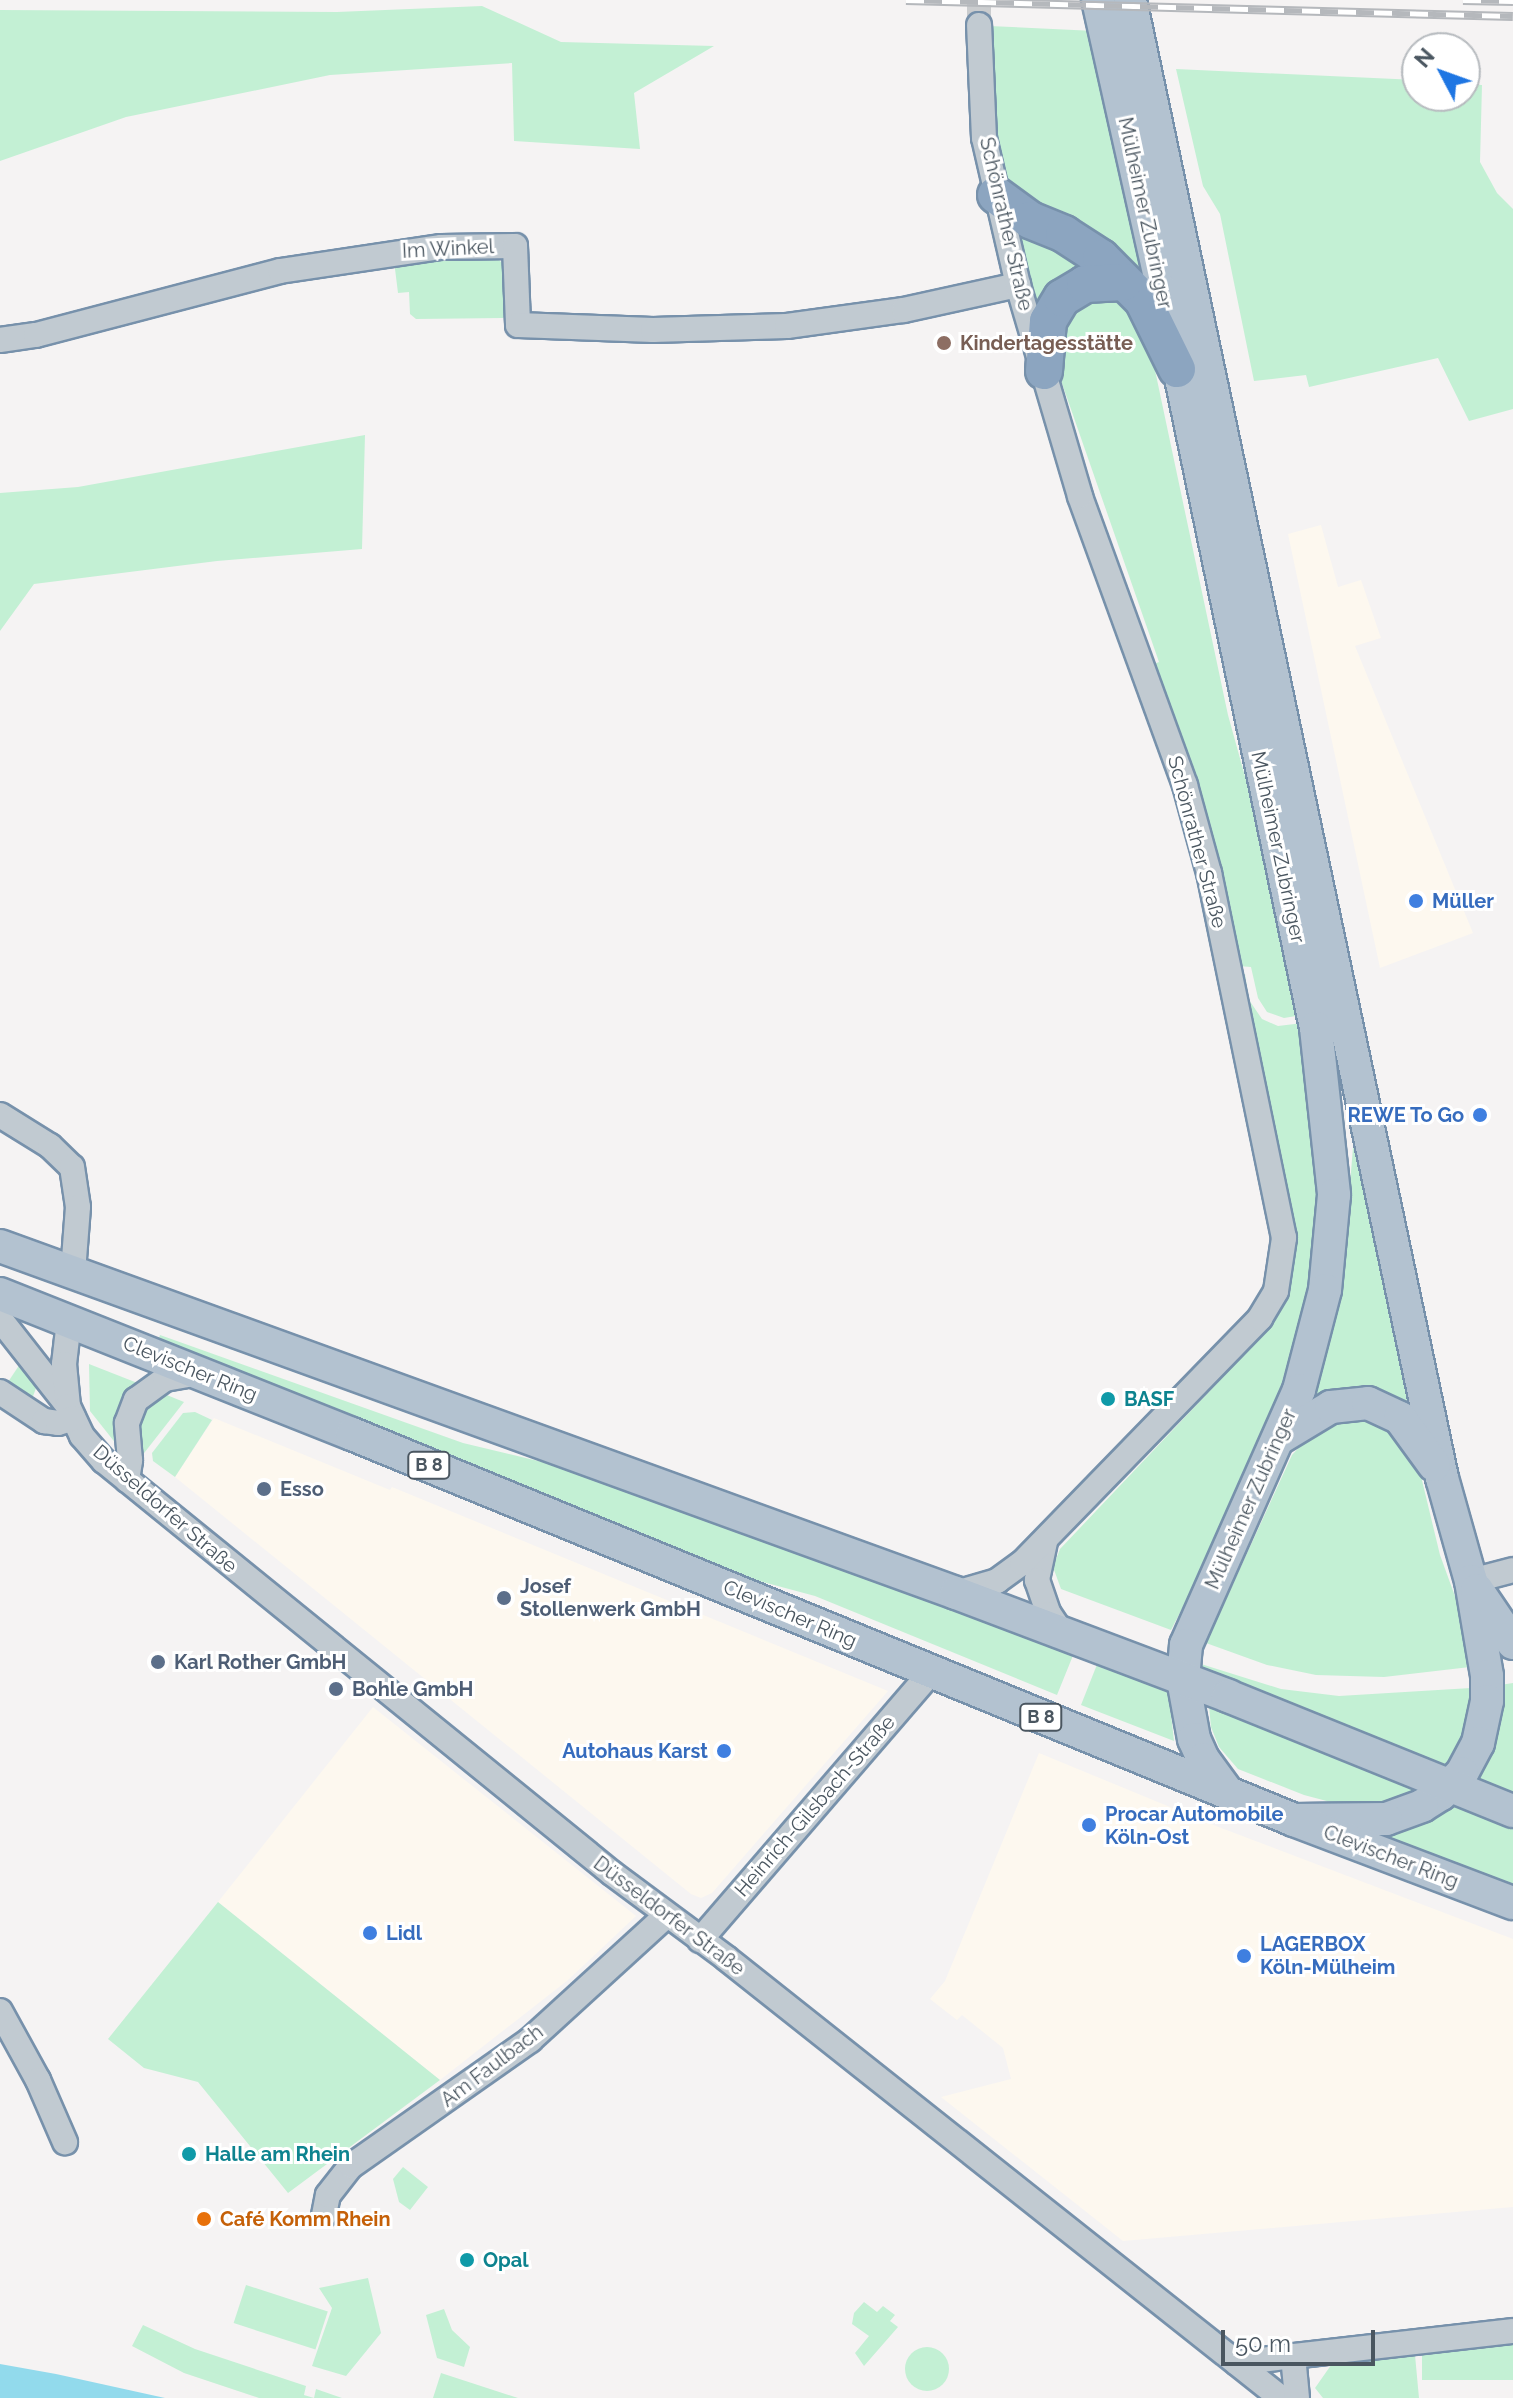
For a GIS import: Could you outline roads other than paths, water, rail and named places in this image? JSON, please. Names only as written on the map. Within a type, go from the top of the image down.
[{"type":"highway","points":[[996,195],[1030,220],[1064,234],[1101,258],[1143,300],[1177,369]]},
{"type":"highway","points":[[1044,371],[1048,321],[1062,298],[1085,284],[1124,282]]},
{"type":"main road","name":"Mülheimer Zubringer","points":[[1098,0],[1316,1028],[1329,1126],[1334,1195],[1325,1290],[1299,1390],[1281,1437],[1186,1645],[1183,1679],[1194,1739],[1203,1759],[1228,1793]]},
{"type":"main road","name":"Mülheimer Zubringer","points":[[1130,0],[1442,1478],[1471,1581]]},
{"type":"main road","points":[[0,1246],[1061,1632],[1513,1811]]},
{"type":"main road","points":[[69,1321],[73,1272]]},
{"type":"main road","name":"B 8","points":[[0,1294],[69,1321]]},
{"type":"main road","name":"Clevischer Ring","points":[[69,1321],[1294,1820],[1513,1903]]},
{"type":"main road","points":[[1281,1437],[1331,1407],[1368,1403],[1389,1411],[1406,1424],[1442,1478]]},
{"type":"main road","points":[[1471,1581],[1513,1643]]},
{"type":"main road","points":[[1294,1820],[1386,1819],[1422,1806],[1452,1785],[1478,1743],[1487,1697],[1471,1581]]},
{"type":"street","name":"Schönrather Straße","points":[[956,1593],[997,1581],[1045,1542],[1260,1318],[1276,1291],[1284,1238],[1209,873],[1185,785],[1080,496],[1018,285],[984,138],[979,25]]},
{"type":"street","name":"Im Winkel","points":[[0,340],[36,335],[280,271],[441,247],[515,246],[518,325],[653,330],[787,326],[904,310],[1018,285]]},
{"type":"street","points":[[0,1115],[50,1146],[72,1167],[78,1207],[73,1272]]},
{"type":"street","points":[[0,1319],[71,1412],[58,1423],[44,1421],[0,1392]]},
{"type":"street","name":"Düsseldorfer Straße","points":[[69,1321],[64,1364],[71,1412],[94,1451],[666,1916],[1281,2398]]},
{"type":"street","points":[[127,1480],[130,1460],[127,1423],[136,1400],[165,1379],[200,1373]]},
{"type":"street","points":[[1045,1542],[1037,1580],[1049,1614],[1061,1632]]},
{"type":"street","points":[[1471,1581],[1513,1570]]},
{"type":"street","name":"Heinrich-Gilsbach-Straße","points":[[700,1940],[931,1672]]},
{"type":"street","name":"Am Faulbach","points":[[324,2215],[328,2195],[351,2166],[530,2040],[666,1916]]},
{"type":"street","points":[[0,2011],[38,2080],[65,2142]]},
{"type":"street","points":[[1237,2363],[1513,2331]]},
{"type":"street","points":[[1293,2356],[1297,2398]]},
{"type":"water","points":[[0,2364],[56,2374],[165,2398],[0,2398]]},
{"type":"tunnel","points":[[979,0],[979,25]]},
{"type":"railway","points":[[906,0],[1513,16]]},
{"type":"railway","points":[[1463,0],[1513,1]]},
{"type":"place","name":"Kindertagesstätte","points":[[944,343]]},
{"type":"place","name":"Müller","points":[[1416,901]]},
{"type":"place","name":"REWE To Go","points":[[1480,1115]]},
{"type":"place","name":"BASF","points":[[1108,1399]]},
{"type":"place","name":"Esso","points":[[264,1489]]},
{"type":"place","name":"Josef Stollenwerk GmbH","points":[[504,1598]]},
{"type":"place","name":"Karl Rother GmbH","points":[[158,1662]]},
{"type":"place","name":"Bohle GmbH","points":[[336,1689]]},
{"type":"place","name":"Autohaus Karst","points":[[724,1751]]},
{"type":"place","name":"Procar Automobile Köln-Ost","points":[[1089,1825]]},
{"type":"place","name":"Lidl","points":[[370,1933]]},
{"type":"place","name":"LAGERBOX Köln-Mülheim","points":[[1244,1956]]},
{"type":"place","name":"Halle am Rhein","points":[[189,2154]]},
{"type":"place","name":"Café Komm Rhein","points":[[204,2219]]},
{"type":"place","name":"Opal","points":[[467,2260]]}]
